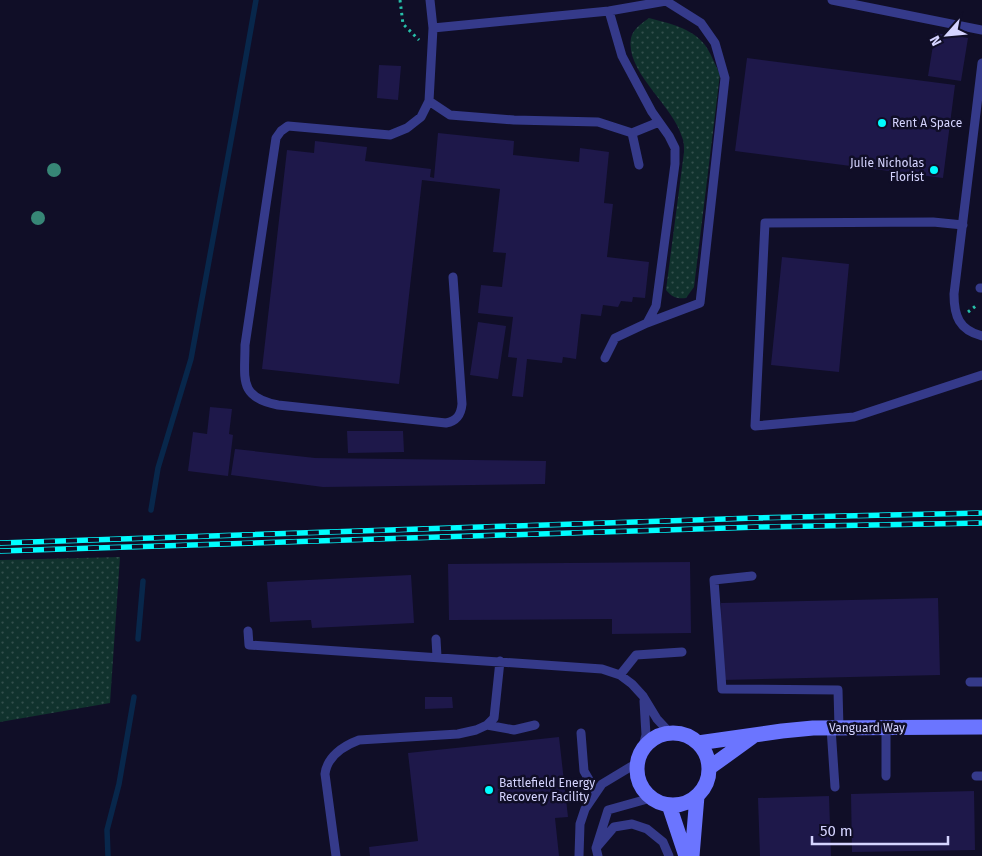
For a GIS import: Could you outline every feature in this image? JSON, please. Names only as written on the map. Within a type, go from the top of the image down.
[{"type":"street","name":"Vanguard Way","points":[[670,733],[685,735],[698,743],[782,730],[982,727]]},
{"type":"street","points":[[670,733],[653,739],[639,758],[637,773],[639,782],[644,791],[659,803],[669,805],[684,804],[697,796],[706,784],[709,768],[706,755],[698,743]]},
{"type":"street","name":"Vanguard Way","points":[[709,768],[753,736]]},
{"type":"street","points":[[692,856],[697,796]]},
{"type":"street","points":[[669,805],[686,856]]},
{"type":"lane","points":[[430,0],[433,28],[429,101],[421,117],[407,128],[390,135],[288,126],[276,138],[245,345],[246,384],[252,396],[278,405],[446,424],[452,422],[459,415],[462,404],[452,276]]},
{"type":"lane","points":[[832,0],[982,30]]},
{"type":"lane","points":[[433,28],[609,11],[666,1],[701,23],[715,43],[725,78],[700,303],[615,338],[605,358]]},
{"type":"lane","points":[[609,11],[622,56],[652,112],[675,148],[675,164],[656,306],[648,323]]},
{"type":"lane","points":[[982,63],[954,294],[954,309],[957,320],[967,329],[982,336]]},
{"type":"lane","points":[[429,101],[450,115],[514,120],[598,122],[632,133],[659,122]]},
{"type":"lane","points":[[632,133],[639,165]]},
{"type":"lane","points":[[963,225],[933,222],[765,223],[755,426],[854,417],[982,375]]},
{"type":"lane","points":[[752,576],[714,580],[722,689],[838,690],[835,728],[836,787]]},
{"type":"lane","points":[[248,631],[249,645],[500,660],[602,669],[620,675],[632,684],[643,696],[657,719],[670,733]]},
{"type":"lane","points":[[436,639],[437,657]]},
{"type":"lane","points":[[620,675],[636,655],[682,652]]},
{"type":"lane","points":[[336,856],[325,774],[326,766],[336,753],[358,740],[458,734],[476,730],[487,725],[494,718],[500,660]]},
{"type":"lane","points":[[970,682],[982,682]]},
{"type":"lane","points":[[579,856],[580,824],[585,809],[602,784],[639,758],[646,735],[643,696]]},
{"type":"lane","points":[[487,725],[514,730],[535,725]]},
{"type":"lane","points":[[886,728],[886,776]]},
{"type":"lane","points":[[581,733],[584,771],[596,792]]},
{"type":"lane","points":[[597,852],[608,810],[651,798]]},
{"type":"lane","points":[[597,852],[614,827],[632,824],[647,829],[663,842],[669,856]]},
{"type":"path","points":[[400,0],[403,24],[432,52]]},
{"type":"green space","points":[[649,18],[687,30],[700,39],[707,48],[720,74],[694,287],[686,298],[674,297],[666,290],[684,152],[683,140],[677,125],[642,76],[631,51],[631,38],[634,32],[638,26]]},
{"type":"green space","points":[[120,557],[110,703],[0,722],[0,560]]},
{"type":"building","points":[[935,33],[968,38],[961,81],[928,76]]},
{"type":"building","points":[[747,58],[955,85],[943,178],[735,151]]},
{"type":"building","points":[[379,65],[401,66],[398,100],[377,98]]},
{"type":"building","points":[[438,133],[514,141],[513,155],[579,162],[580,148],[609,152],[604,203],[613,204],[607,257],[649,262],[645,298],[633,297],[632,302],[621,301],[618,307],[603,305],[601,316],[581,314],[576,359],[563,357],[562,363],[527,359],[523,397],[512,396],[517,358],[508,357],[513,317],[478,313],[481,285],[502,287],[506,253],[493,252],[500,189],[422,180],[399,384],[262,369],[287,150],[314,153],[315,141],[367,147],[365,161],[431,169],[430,177],[434,178]]},
{"type":"building","points":[[782,257],[849,264],[839,372],[771,365]]},
{"type":"building","points":[[478,322],[506,326],[498,379],[470,375]]},
{"type":"building","points":[[210,407],[232,409],[229,434],[233,435],[228,476],[188,471],[193,432],[207,434]]},
{"type":"building","points":[[347,431],[403,431],[404,452],[348,453]]},
{"type":"building","points":[[235,449],[315,458],[546,461],[545,484],[323,487],[231,475]]},
{"type":"building","points":[[690,562],[691,633],[612,634],[612,619],[449,620],[448,564]]},
{"type":"building","points":[[411,575],[414,623],[312,628],[311,620],[270,622],[267,582]]},
{"type":"building","points":[[938,598],[940,675],[722,680],[721,603]]},
{"type":"building","points":[[425,697],[452,697],[453,708],[425,709]]},
{"type":"building","name":"Battlefield Energy Recovery Facility","points":[[559,737],[568,817],[555,818],[559,856],[370,856],[369,847],[418,841],[408,753]]},
{"type":"building","points":[[974,791],[975,850],[852,852],[851,794]]},
{"type":"building","points":[[829,796],[831,856],[760,856],[758,798]]},
{"type":"waterway","points":[[151,510],[158,468],[191,359],[256,0]]},
{"type":"waterway","points":[[138,639],[143,581]]},
{"type":"waterway","points":[[108,856],[107,830],[119,784],[134,697]]},
{"type":"railway","points":[[0,543],[755,518],[982,513]]},
{"type":"railway","points":[[0,551],[759,527],[982,523]]},
{"type":"place","name":"Rent A Space","points":[[882,123]]},
{"type":"place","name":"Julie Nicholas Florist","points":[[934,170]]},
{"type":"place","name":"Battlefield Energy Recovery Facility","points":[[489,790]]}]
